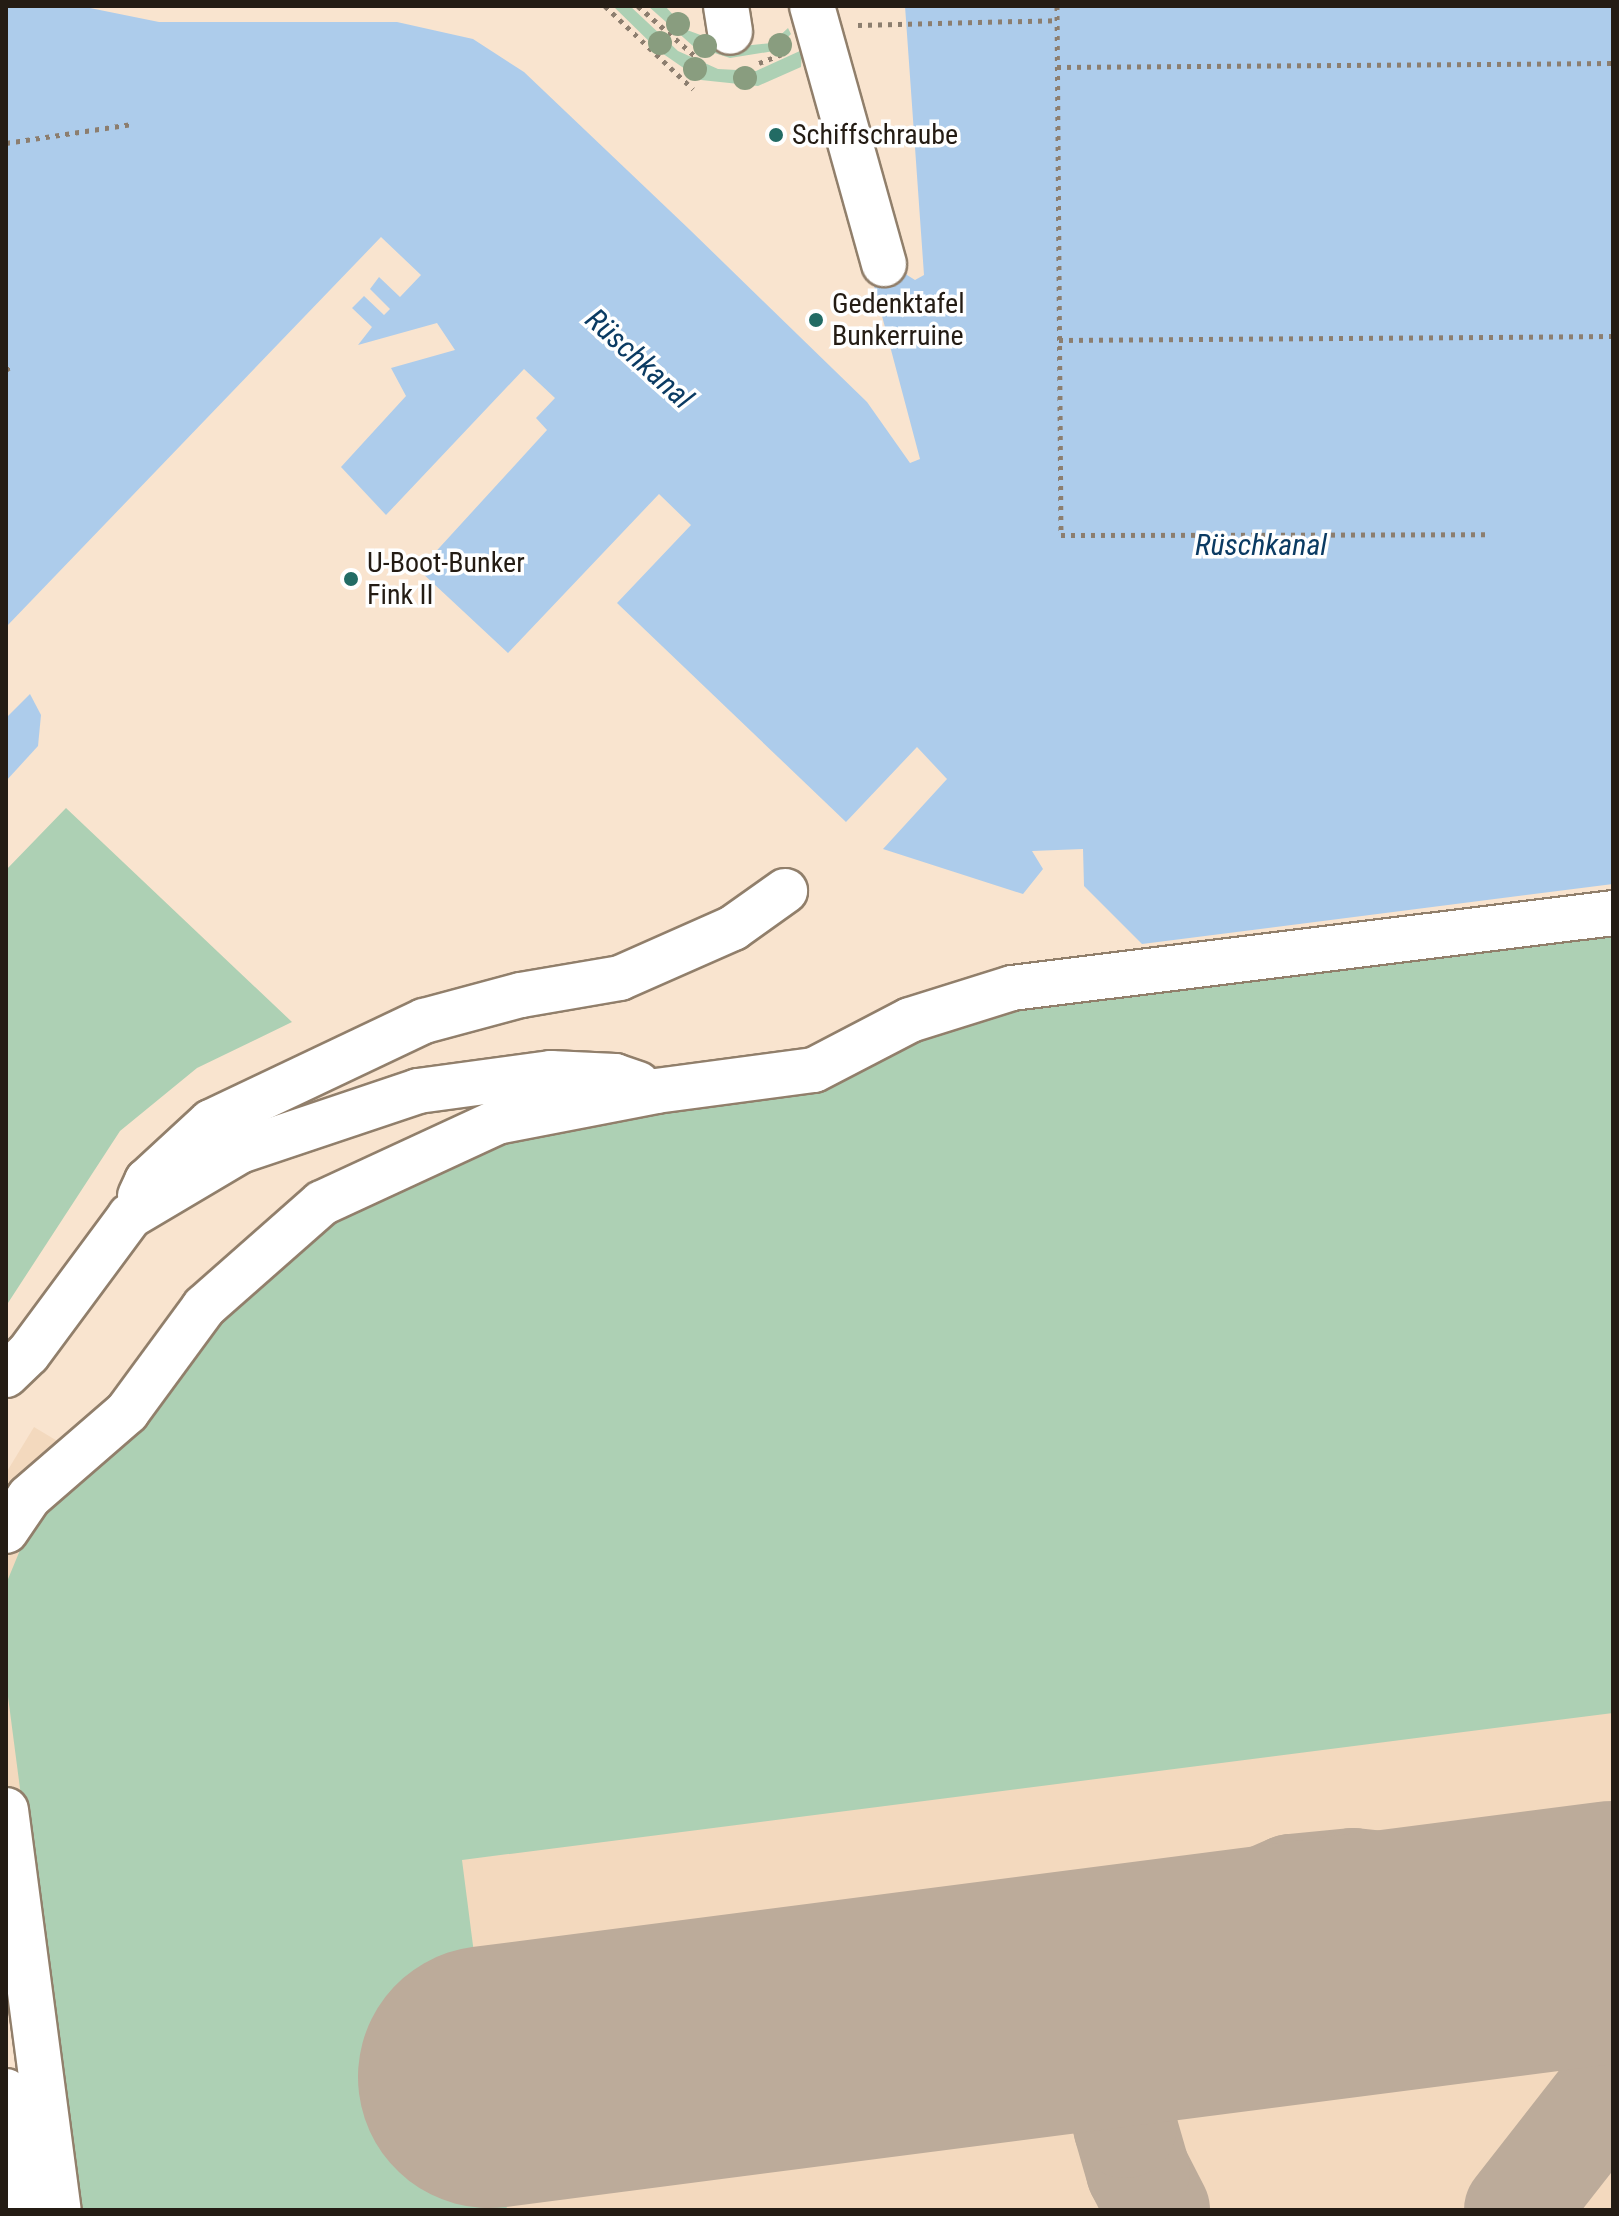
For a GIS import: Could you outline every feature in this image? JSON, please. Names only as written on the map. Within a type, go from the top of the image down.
[{"type":"lane","points":[[812,6],[884,264]]},
{"type":"lane","points":[[6,1375],[28,1354],[130,1216],[147,1181],[211,1122],[424,1021],[521,995],[620,978],[733,928],[785,891]]},
{"type":"lane","points":[[6,1531],[29,1497],[86,1453],[127,1412],[204,1307],[322,1203],[497,1122],[656,1091],[814,1070],[910,1020],[1012,988],[1613,913]]},
{"type":"lane","points":[[130,1216],[240,1151],[418,1091],[551,1073],[615,1076],[656,1091]]},
{"type":"lane","points":[[6,1810],[59,2210]]},
{"type":"lane","points":[[6,2091],[22,2210]]},
{"type":"path","points":[[605,6],[693,89]]},
{"type":"path","points":[[1057,6],[1061,535],[1489,534]]},
{"type":"path","points":[[851,25],[1057,20]]},
{"type":"path","points":[[1057,67],[1613,63]]},
{"type":"path","points":[[6,137],[9,143],[131,124]]},
{"type":"path","points":[[1059,340],[1613,336]]},
{"type":"shaded area","points":[[1613,889],[1613,2210],[35,2210],[6,1986],[6,1473],[34,1427],[64,1445],[324,1182],[381,1149],[462,1112],[552,1088],[604,1062],[700,1067],[783,1056],[1150,953],[1150,946]]},
{"type":"green space","points":[[613,6],[630,6],[678,51],[718,69],[756,71],[802,50],[801,67],[758,86],[701,80],[659,51]]},
{"type":"green space","points":[[648,6],[665,6],[687,30],[733,47],[772,43],[788,28],[791,34],[774,51],[730,58],[693,46]]},
{"type":"green space","points":[[66,808],[292,1022],[197,1068],[120,1131],[6,1306],[6,870]]},
{"type":"green space","points":[[1613,930],[1613,1713],[462,1860],[507,2210],[75,2210],[7,1689],[6,1584],[32,1521],[252,1285],[358,1202],[520,1134],[909,1040],[989,1011]]},
{"type":"water","name":"Rüschkanal","points":[[6,6],[80,6],[159,22],[397,22],[473,39],[524,72],[689,229],[867,402],[910,463],[920,459],[869,267],[901,261],[907,275],[915,280],[924,275],[905,6],[1613,6],[1613,884],[1142,944],[1084,886],[1083,849],[1032,851],[1043,869],[1023,894],[883,849],[947,779],[917,747],[846,822],[617,603],[691,525],[659,494],[508,653],[419,570],[547,430],[536,418],[555,398],[524,369],[386,515],[341,467],[406,396],[391,368],[455,350],[437,323],[358,345],[372,327],[352,308],[364,296],[384,315],[390,309],[370,289],[379,277],[400,297],[421,275],[381,237],[6,627]]},
{"type":"water","points":[[30,694],[41,715],[38,746],[6,781],[6,718]]},
{"type":"taxiway","points":[[1158,2210],[1138,2171],[1125,2126],[1127,2061],[1145,2007],[1171,1967],[1227,1914],[1291,1886],[1353,1880],[1391,1884],[1474,1913],[1572,1937]]},
{"type":"taxiway","points":[[1516,2210],[1613,2086]]},
{"type":"runway","points":[[489,2077],[1613,1932]]},
{"type":"place","name":"Schiffschraube","points":[[776,135]]},
{"type":"place","name":"Gedenktafel Bunkerruine","points":[[816,320]]},
{"type":"place","name":"U-Boot-Bunker Fink II","points":[[351,579]]}]
